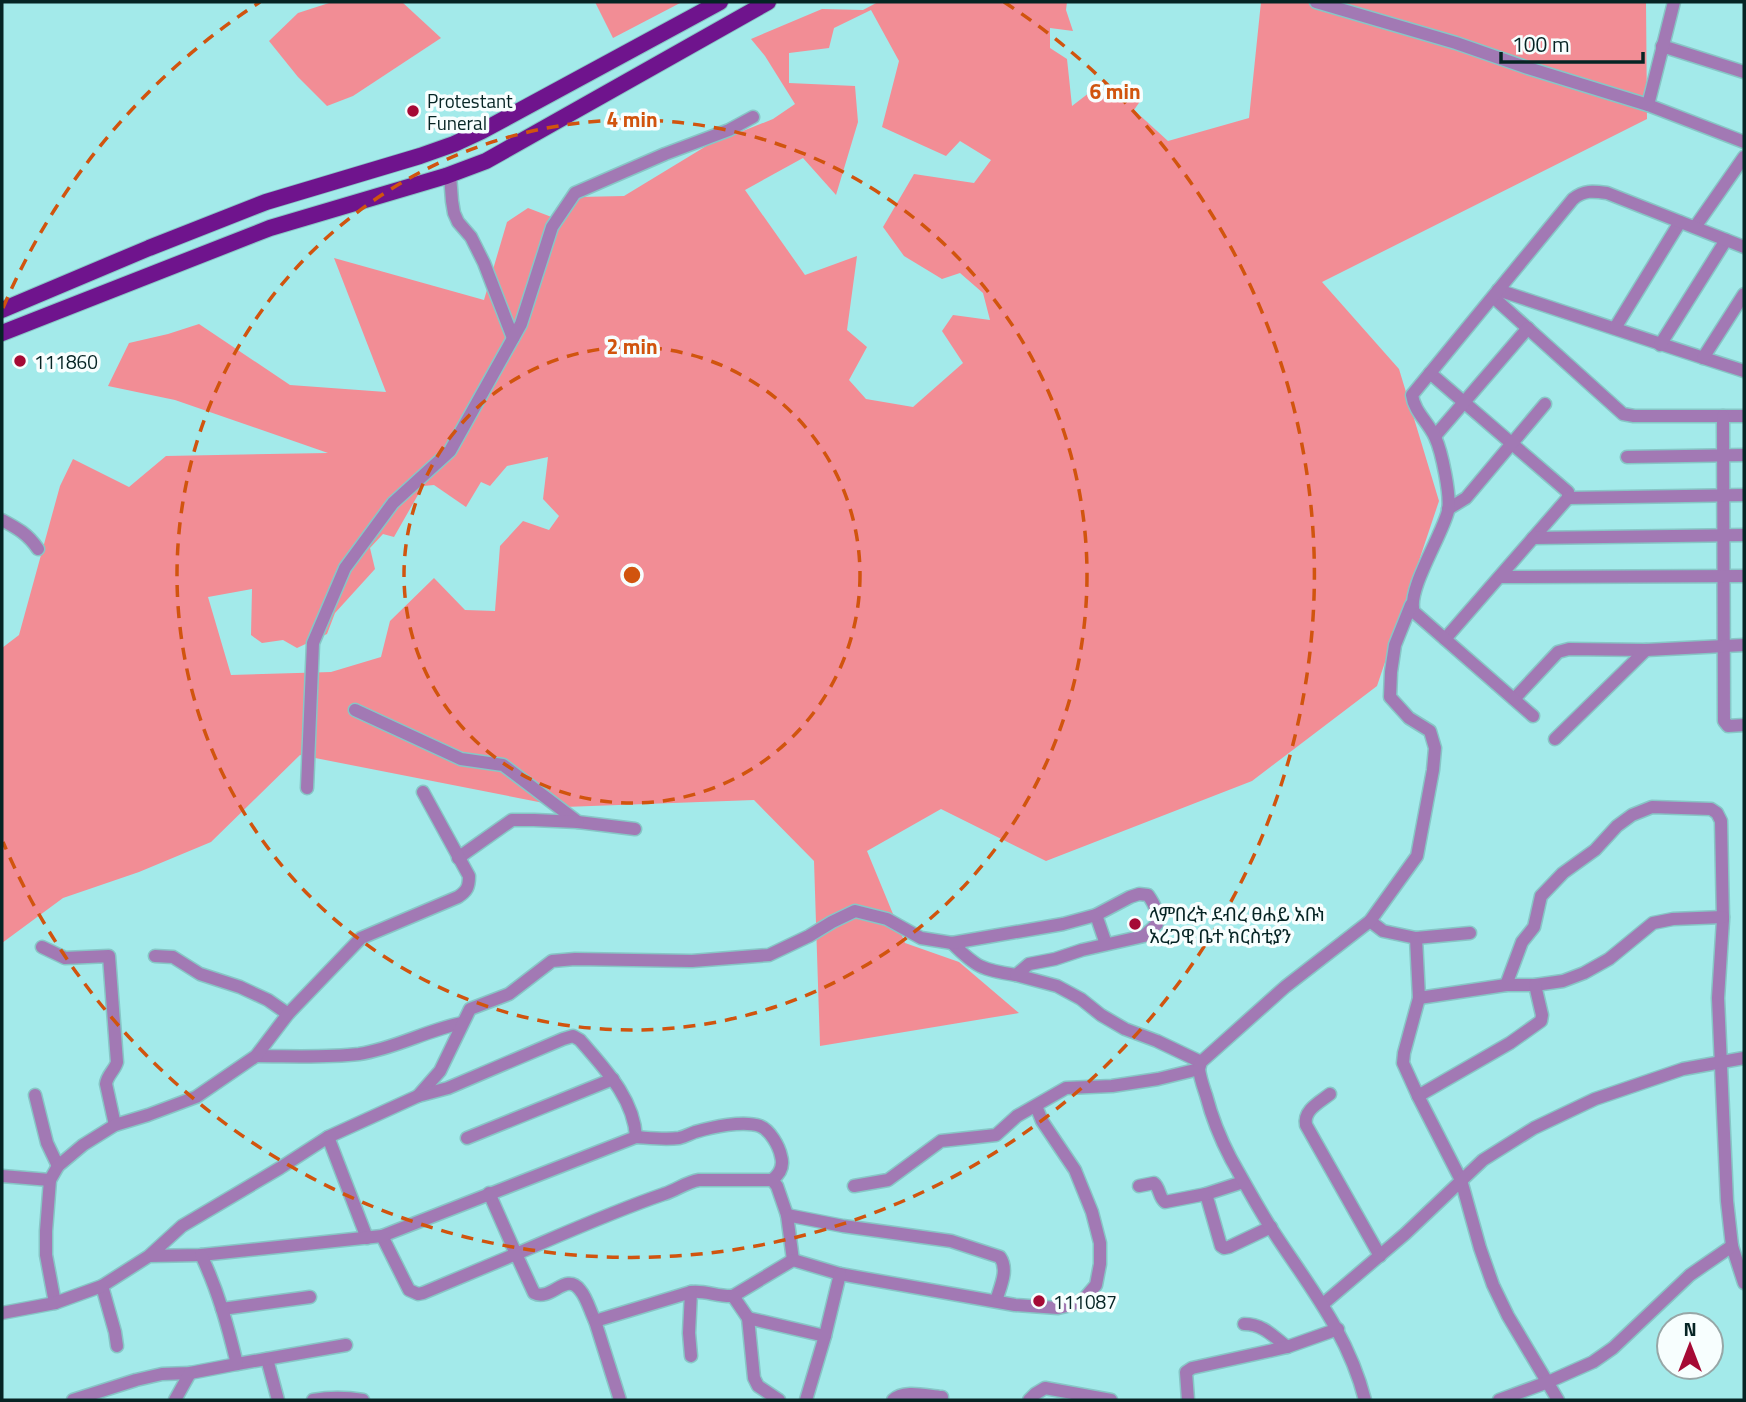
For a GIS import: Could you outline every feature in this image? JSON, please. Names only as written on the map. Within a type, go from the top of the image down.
[{"type":"main road","points":[[2,310],[266,202],[454,144],[720,2]]},
{"type":"main road","points":[[729,2],[739,18]]},
{"type":"main road","points":[[2,333],[270,228],[450,175],[486,161],[768,2]]},
{"type":"main road","points":[[633,48],[646,71]]},
{"type":"street","points":[[1316,2],[1648,104],[1744,142]]},
{"type":"street","points":[[1648,104],[1674,2]]},
{"type":"street","points":[[1662,46],[1744,72]]},
{"type":"street","points":[[307,788],[313,643],[345,568],[393,503],[450,452],[521,324],[552,227],[575,193],[665,154],[729,131],[753,117]]},
{"type":"street","points":[[1695,227],[1744,157]]},
{"type":"street","points":[[450,175],[454,213],[471,237],[484,263],[513,338]]},
{"type":"street","points":[[854,1186],[888,1180],[940,1140],[996,1135],[1017,1116],[1066,1088],[1112,1086],[1158,1079],[1200,1065],[1285,987],[1370,921],[1417,856],[1435,748],[1430,731],[1409,718],[1390,697],[1395,645],[1448,509],[1445,467],[1435,436],[1413,403],[1412,395],[1580,193],[1607,193],[1680,222],[1738,241],[1660,345]]},
{"type":"street","points":[[1615,328],[1680,222]]},
{"type":"street","points":[[1495,294],[1615,328],[1744,371]]},
{"type":"street","points":[[1495,294],[1528,328],[1623,414],[1744,416]]},
{"type":"street","points":[[1703,358],[1744,294]]},
{"type":"street","points":[[1435,436],[1528,328]]},
{"type":"street","points":[[1430,373],[1568,492],[1568,498],[1445,639]]},
{"type":"street","points":[[1448,509],[1466,498],[1545,404]]},
{"type":"street","points":[[1723,416],[1724,721],[1728,726],[1744,726]]},
{"type":"street","points":[[1627,457],[1744,455]]},
{"type":"street","points":[[1568,498],[1744,495]]},
{"type":"street","points":[[2,520],[21,530],[38,549]]},
{"type":"street","points":[[1533,538],[1744,535]]},
{"type":"street","points":[[1500,577],[1744,576]]},
{"type":"street","points":[[1411,605],[1414,612],[1533,716]]},
{"type":"street","points":[[1514,699],[1558,652],[1569,649],[1646,650],[1744,645]]},
{"type":"street","points":[[1555,739],[1646,650]]},
{"type":"street","points":[[355,710],[461,759],[503,765],[578,822]]},
{"type":"street","points":[[55,1303],[46,1255],[50,1180],[58,1166],[83,1145],[115,1125],[196,1097],[256,1056],[288,1014],[361,938],[466,892],[469,876],[423,792]]},
{"type":"street","points":[[1506,985],[1522,942],[1534,927],[1541,896],[1563,873],[1595,850],[1617,826],[1632,815],[1652,807],[1711,809],[1717,813],[1721,821],[1723,916],[1718,999],[1727,1201],[1732,1246],[1744,1283]]},
{"type":"street","points":[[458,858],[512,820],[578,822],[635,829]]},
{"type":"street","points":[[418,1096],[440,1071],[470,1009],[509,994],[552,961],[692,961],[769,955],[855,911],[887,919],[921,938],[952,943],[1051,927],[1096,915],[1139,894],[1148,895],[1154,904],[1158,915],[1157,924],[1143,936],[1029,964],[1016,975]]},
{"type":"street","points":[[1096,915],[1106,944]]},
{"type":"street","points":[[1419,998],[1506,985],[1563,981],[1609,960],[1653,923],[1723,916]]},
{"type":"street","points":[[1370,921],[1383,931],[1416,938],[1470,933]]},
{"type":"street","points":[[1416,938],[1419,998],[1403,1063],[1461,1180],[1493,1285],[1508,1316],[1558,1400]]},
{"type":"street","points":[[952,943],[970,961],[989,971],[1057,986],[1125,1029],[1157,1041],[1200,1065],[1213,1122],[1220,1138],[1243,1182],[1338,1329],[1365,1400]]},
{"type":"street","points":[[42,947],[65,958],[109,956],[117,1062],[106,1084],[115,1125]]},
{"type":"street","points":[[155,956],[173,957],[200,974],[240,987],[268,1000],[288,1014]]},
{"type":"street","points":[[1418,1096],[1510,1043],[1541,1021],[1535,985]]},
{"type":"street","points":[[256,1056],[360,1054],[462,1023]]},
{"type":"street","points":[[2,1313],[55,1303],[102,1286],[149,1256],[182,1226],[328,1137],[418,1096],[447,1088],[573,1036],[580,1040],[613,1079],[627,1103],[635,1124],[636,1137]]},
{"type":"street","points":[[1323,1304],[1380,1256],[1483,1160],[1534,1128],[1595,1098],[1683,1069],[1744,1058]]},
{"type":"street","points":[[467,1138],[613,1079]]},
{"type":"street","points":[[1330,1094],[1307,1112],[1306,1125],[1380,1256]]},
{"type":"street","points":[[35,1095],[47,1143],[58,1166]]},
{"type":"street","points":[[594,1321],[691,1292],[733,1296],[793,1260],[840,1274],[1015,1305],[1058,1308],[1084,1299],[1096,1285],[1100,1243],[1092,1212],[1075,1170],[1042,1121],[1036,1106]]},
{"type":"street","points":[[149,1256],[201,1255],[382,1236],[636,1137],[674,1138],[723,1126],[761,1126],[774,1141],[783,1164],[779,1175],[772,1180],[689,1181],[675,1190],[630,1205],[418,1294],[409,1290],[382,1236]]},
{"type":"street","points":[[328,1137],[367,1238]]},
{"type":"street","points":[[2,1176],[50,1180]]},
{"type":"street","points":[[772,1180],[777,1186],[787,1215],[793,1260]]},
{"type":"street","points":[[1139,1186],[1154,1183],[1165,1202],[1206,1195],[1243,1182]]},
{"type":"street","points":[[489,1193],[534,1293],[544,1296],[563,1284],[576,1285],[581,1290],[620,1400]]},
{"type":"street","points":[[1206,1195],[1221,1246],[1224,1248],[1271,1227]]},
{"type":"street","points":[[787,1215],[951,1241],[1000,1257],[1004,1270],[996,1301]]},
{"type":"street","points":[[1499,1400],[1548,1382],[1592,1362],[1614,1348],[1690,1275],[1732,1246]]},
{"type":"street","points":[[201,1255],[222,1309],[237,1364]]},
{"type":"street","points":[[806,1400],[840,1274]]},
{"type":"street","points":[[102,1286],[117,1346]]},
{"type":"street","points":[[691,1292],[691,1356]]},
{"type":"street","points":[[733,1296],[748,1318],[754,1378],[758,1386],[779,1400]]},
{"type":"street","points":[[222,1309],[310,1297]]},
{"type":"street","points":[[748,1318],[825,1336]]},
{"type":"street","points":[[1244,1324],[1261,1327],[1287,1347]]},
{"type":"street","points":[[1188,1400],[1186,1372],[1192,1368],[1287,1347],[1338,1329]]},
{"type":"street","points":[[73,1400],[162,1374],[190,1373],[346,1345]]},
{"type":"street","points":[[267,1359],[278,1400]]},
{"type":"street","points":[[174,1400],[190,1373]]},
{"type":"street","points":[[1029,1400],[1045,1388],[1111,1400]]},
{"type":"street","points":[[893,1400],[904,1394],[942,1397]]},
{"type":"street","points":[[313,1400],[363,1400]]},
{"type":"shaded area","points":[[332,2],[402,2],[441,38],[353,96],[327,106],[298,77],[269,41],[298,13]]},
{"type":"shaded area","points":[[595,2],[682,2],[613,38]]},
{"type":"shaded area","points":[[878,2],[1067,2],[1066,10],[1073,31],[1050,28],[1050,48],[1067,59],[1072,106],[1098,86],[1115,99],[1143,97],[1134,110],[1168,141],[1249,118],[1261,2],[1646,2],[1647,119],[1322,282],[1399,369],[1439,501],[1377,686],[1252,781],[1046,861],[941,809],[867,851],[905,943],[959,962],[1019,1013],[820,1046],[814,861],[754,800],[564,807],[300,755],[211,842],[139,872],[63,898],[2,943],[2,648],[19,635],[60,486],[73,459],[129,487],[166,456],[328,453],[175,400],[108,386],[129,343],[199,324],[290,385],[386,392],[334,258],[484,300],[507,222],[528,208],[562,221],[579,197],[624,196],[708,145],[773,119],[795,104],[751,39],[822,9],[863,10]],"holes":[[[871,10],[899,61],[882,127],[946,156],[960,141],[991,160],[974,183],[914,174],[883,227],[904,256],[942,279],[960,273],[983,293],[990,320],[953,315],[942,331],[963,363],[913,407],[866,399],[849,380],[867,347],[847,330],[857,256],[805,275],[745,190],[803,158],[836,195],[858,122],[855,86],[789,83],[789,53],[829,48],[834,28]],[[548,457],[543,499],[559,516],[549,530],[523,521],[500,546],[495,611],[465,610],[434,578],[390,621],[381,657],[331,672],[231,675],[208,597],[252,589],[251,635],[262,643],[283,640],[297,648],[327,634],[335,613],[375,569],[370,548],[383,534],[394,537],[423,486],[434,485],[466,507],[481,482],[490,486],[507,466]]]},
{"type":"place","name":"Protestant Funeral","points":[[413,111]]},
{"type":"place","name":"111860","points":[[20,361]]},
{"type":"place","name":"ላምበረት ደብረ ፀሐይ አቡነ አረጋዊ ቤተ ክርስቲያን","points":[[1135,924]]},
{"type":"place","name":"111087","points":[[1039,1301]]}]
